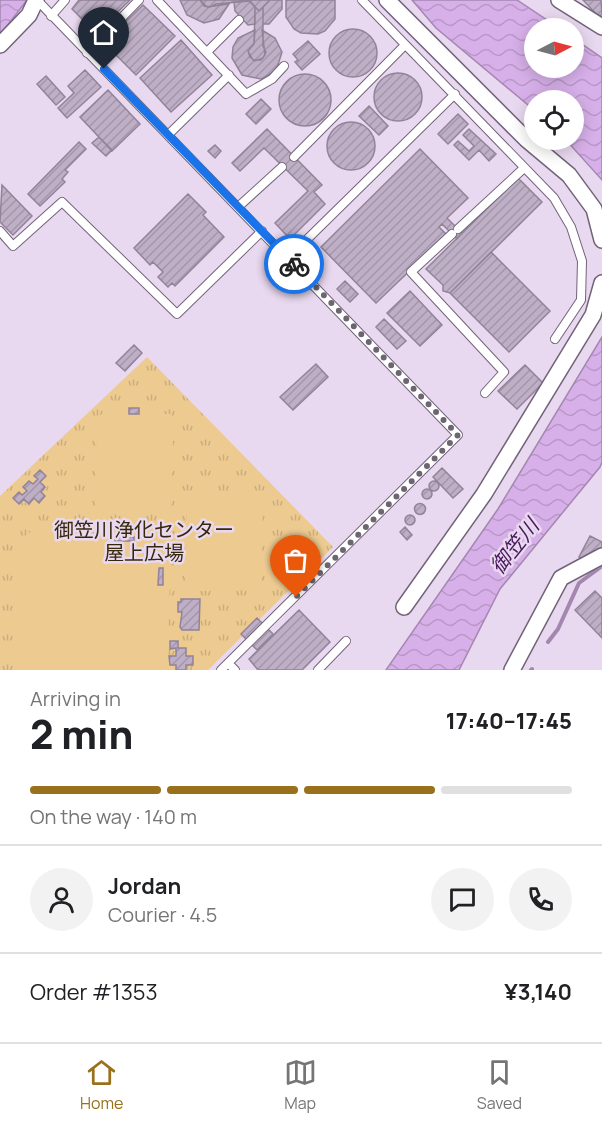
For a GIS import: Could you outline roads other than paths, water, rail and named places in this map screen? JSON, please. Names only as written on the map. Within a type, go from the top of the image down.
[{"type":"street","points":[[0,45],[29,15],[36,0]]},
{"type":"street","points":[[387,0],[526,140],[569,175],[594,208],[602,240]]},
{"type":"street","points":[[559,0],[602,27]]},
{"type":"street","points":[[404,607],[484,494],[593,315],[602,283]]},
{"type":"street","points":[[512,670],[561,578],[602,556]]},
{"type":"lane","points":[[36,0],[458,435],[221,670]]},
{"type":"lane","points":[[51,16],[65,0]]},
{"type":"lane","points":[[87,53],[139,0]]},
{"type":"lane","points":[[157,0],[246,94],[272,79],[284,66]]},
{"type":"lane","points":[[362,0],[554,198],[571,227],[582,261],[581,300],[555,339]]},
{"type":"lane","points":[[207,52],[239,20]]},
{"type":"lane","points":[[294,157],[405,45]]},
{"type":"lane","points":[[168,135],[229,75]]},
{"type":"lane","points":[[288,258],[455,94]]},
{"type":"lane","points":[[238,207],[282,167]]},
{"type":"lane","points":[[485,393],[504,372],[411,272],[525,168]]},
{"type":"lane","points":[[0,231],[13,246],[62,202],[177,314],[262,231]]},
{"type":"lane","points":[[318,670],[346,641]]},
{"type":"lane","points":[[228,663],[235,670]]},
{"type":"water","points":[[0,0],[27,0],[0,35]]},
{"type":"water","points":[[412,0],[517,0],[544,18],[524,18],[524,78],[584,78],[584,46],[602,58],[602,180],[575,150],[584,150],[584,90],[524,90],[524,102],[436,28]]},
{"type":"water","name":"御笠川","points":[[602,337],[602,462],[600,467],[500,589],[459,670],[386,670],[498,509]]},
{"type":"waterway","points":[[548,642],[558,629],[579,583],[602,566]]},
{"type":"park label","name":"御笠川浄化センター 屋上広場","points":[[144,540]]}]
